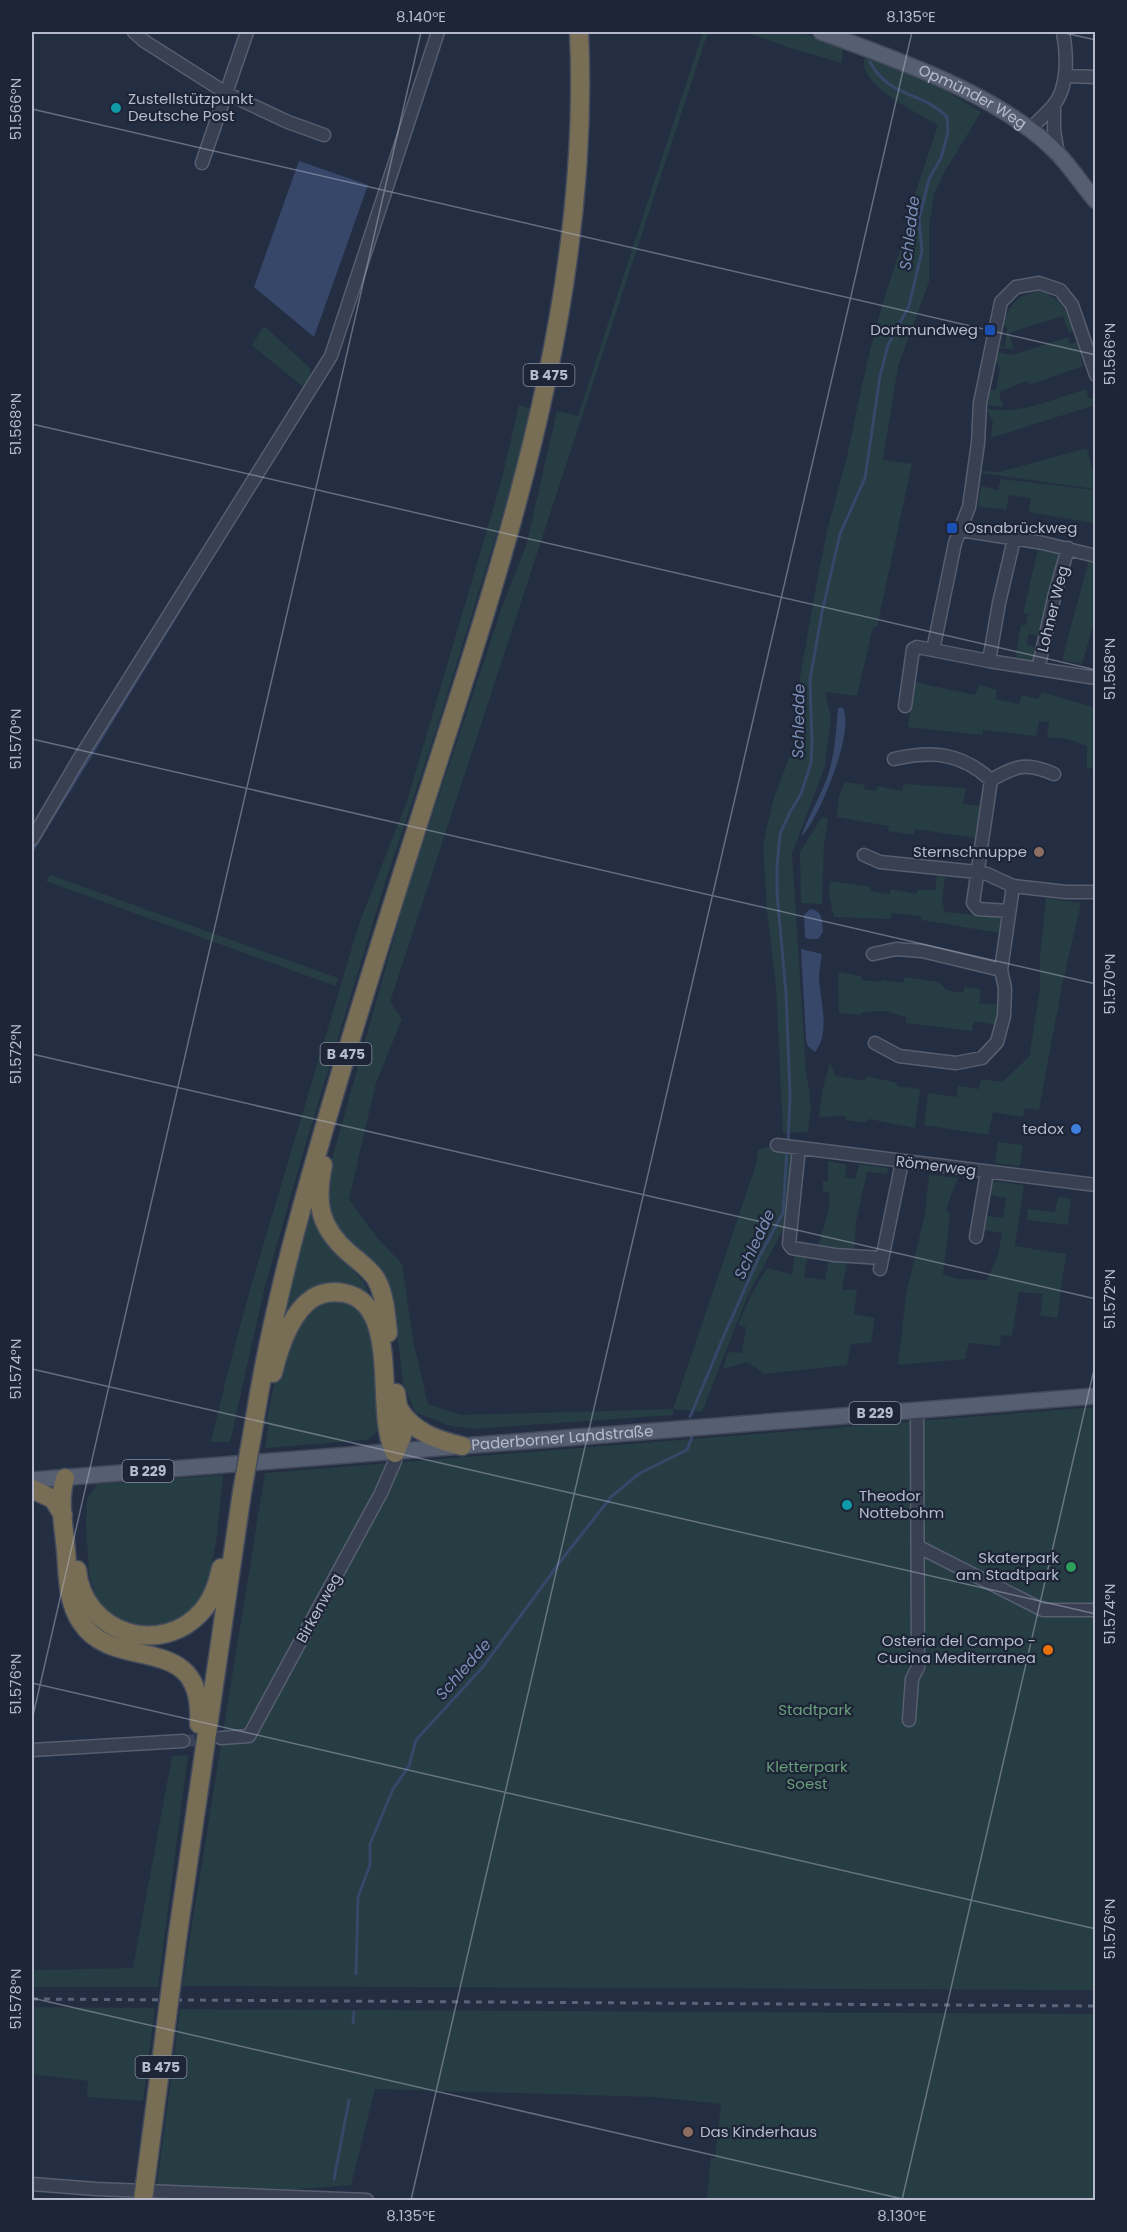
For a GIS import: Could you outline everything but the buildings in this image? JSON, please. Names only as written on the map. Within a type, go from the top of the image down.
[{"type":"highway","name":"B 475","points":[[143,2200],[178,1933],[242,1492],[284,1271],[372,969],[483,622],[538,424],[564,295],[570,245],[580,97],[579,32]]},
{"type":"highway","points":[[321,1139],[324,1156],[319,1198],[322,1217],[335,1239],[371,1272],[377,1281],[384,1302],[402,1436],[395,1453]]},
{"type":"highway","points":[[254,1423],[267,1399],[279,1353],[294,1319],[303,1307],[316,1297],[326,1293],[350,1294],[366,1305],[378,1324],[382,1348],[388,1437],[395,1453]]},
{"type":"highway","points":[[398,1407],[407,1420],[418,1429],[438,1439],[462,1446]]},
{"type":"highway","points":[[65,1478],[61,1494],[70,1594],[77,1615],[95,1638],[111,1646],[158,1657],[174,1664],[185,1673],[196,1689],[199,1718],[192,1786],[198,1796]]},
{"type":"highway","points":[[65,1478],[72,1495],[77,1573],[81,1591],[93,1611],[104,1622],[126,1633],[163,1634],[185,1626],[198,1615],[215,1588],[227,1541],[238,1522]]},
{"type":"highway","points":[[32,1489],[52,1499],[63,1515]]},
{"type":"main road","name":"Opmünder Weg","points":[[821,32],[964,89],[1029,130],[1058,154],[1095,201]]},
{"type":"main road","name":"Paderborner Landstraße","points":[[32,1480],[1095,1396]]},
{"type":"street","points":[[134,32],[144,41],[226,93],[288,122],[324,135]]},
{"type":"street","points":[[202,163],[247,32]]},
{"type":"street","points":[[32,839],[79,759],[331,356],[438,32]]},
{"type":"street","points":[[1029,130],[1054,105],[1059,96],[1065,76],[1063,32]]},
{"type":"street","points":[[1065,76],[1095,77]]},
{"type":"street","points":[[1054,105],[1054,130],[1058,154]]},
{"type":"street","points":[[933,650],[955,543],[969,507],[978,443],[980,403],[1000,302],[1004,297],[1016,287],[1039,283],[1060,290],[1072,305],[1095,375]]},
{"type":"street","points":[[960,530],[1068,548],[1095,556]]},
{"type":"street","points":[[989,662],[999,603],[1014,538]]},
{"type":"street","name":"Lohner Weg","points":[[1038,669],[1068,548]]},
{"type":"street","points":[[905,706],[913,649],[917,647],[989,662],[1095,678]]},
{"type":"street","points":[[894,759],[918,753],[948,756],[976,766],[991,780]]},
{"type":"street","points":[[991,780],[1009,770],[1035,766],[1054,774]]},
{"type":"street","points":[[991,780],[973,903],[978,909],[1009,911]]},
{"type":"street","points":[[864,855],[880,862],[987,874],[1012,886],[1066,892],[1095,892]]},
{"type":"street","points":[[874,1043],[899,1056],[956,1063],[982,1058],[997,1042],[1004,1016],[1005,988],[1001,970],[1012,886]]},
{"type":"street","points":[[873,954],[896,949],[922,951],[1001,970]]},
{"type":"street","name":"Römerweg","points":[[777,1145],[1095,1185]]},
{"type":"street","points":[[799,1149],[789,1244],[792,1248],[881,1264],[902,1161]]},
{"type":"street","points":[[976,1237],[987,1172]]},
{"type":"street","points":[[909,1720],[912,1678],[918,1667],[917,1410]]},
{"type":"street","name":"Birkenweg","points":[[221,1738],[249,1736],[381,1493],[395,1453]]},
{"type":"street","points":[[919,1547],[1043,1610],[1095,1610]]},
{"type":"street","points":[[32,1750],[183,1741]]},
{"type":"street","points":[[32,2184],[96,2189],[367,2200]]},
{"type":"green space","points":[[703,32],[708,32],[390,1002],[402,1019],[376,1083],[349,1199],[374,1234],[402,1264],[413,1340],[428,1404],[461,1415],[673,1409],[673,1415],[472,1429],[447,1425],[415,1412],[403,1383],[393,1295],[378,1269],[341,1233],[329,1207],[327,1177],[408,888],[502,607],[526,546],[557,411],[578,416]]},
{"type":"green space","points":[[746,32],[799,32],[842,47],[842,63],[787,47]]},
{"type":"green space","points":[[865,57],[879,59],[909,71],[981,112],[934,194],[929,227],[929,282],[898,366],[883,460],[912,464],[877,627],[873,627],[857,696],[825,692],[831,717],[825,766],[792,854],[806,1071],[811,1106],[808,1132],[783,1133],[776,986],[767,912],[763,845],[773,801],[794,744],[798,725],[800,678],[817,581],[866,367],[910,209],[938,125],[904,106],[879,87],[864,67]]},
{"type":"green space","points":[[1039,291],[1062,306],[1074,331],[1069,333],[1063,316],[1009,333],[1014,349],[997,348],[997,346],[1005,347],[1007,329],[1003,323],[1012,305],[1025,295]]},
{"type":"green space","points":[[264,326],[310,368],[310,377],[303,387],[252,345]]},
{"type":"green space","points":[[1068,337],[1070,344],[1077,342],[1083,366],[1029,385],[1027,381],[999,392],[1003,407],[988,405],[990,390],[996,390],[1000,368],[995,359],[996,352],[1013,355]]},
{"type":"green space","points":[[1086,389],[1089,399],[1095,397],[1095,405],[991,438],[993,421],[986,409],[1024,408]]},
{"type":"green space","points":[[519,405],[531,409],[519,461],[439,721],[386,880],[303,1153],[265,1286],[230,1442],[211,1442],[251,1286],[359,924],[407,801],[501,482]]},
{"type":"green space","points":[[1087,448],[1095,489],[981,473],[981,471],[1000,472]]},
{"type":"green space","points":[[1001,479],[1095,490],[1093,523],[1029,512],[1031,498],[1009,495],[1006,510],[978,506],[981,486],[998,490]]},
{"type":"green space","points":[[1038,550],[1062,554],[1041,635],[1029,634],[1027,645],[1038,648],[1033,662],[1015,659],[1021,625],[1026,625],[1028,614],[1023,613]]},
{"type":"green space","points":[[1089,560],[1095,563],[1095,619],[1082,664],[1062,660]]},
{"type":"green space","points":[[914,682],[975,695],[979,685],[997,690],[995,699],[1019,704],[1022,695],[1038,699],[1042,692],[1093,707],[1096,711],[1092,725],[1095,726],[1095,766],[1087,770],[1087,746],[1068,739],[1047,737],[1049,722],[1039,721],[1036,736],[983,730],[982,735],[908,727]]},
{"type":"green space","points":[[845,782],[865,785],[864,789],[876,791],[877,786],[902,791],[904,784],[966,788],[963,804],[982,806],[975,838],[915,829],[914,835],[888,831],[889,826],[837,817],[839,796]]},
{"type":"green space","points":[[822,817],[828,818],[824,845],[822,904],[801,903],[800,852]]},
{"type":"green space","points":[[50,875],[338,978],[335,986],[46,881]]},
{"type":"green space","points":[[937,875],[945,877],[942,900],[945,912],[1002,917],[999,933],[922,920],[921,916],[892,913],[890,919],[834,917],[829,896],[830,881],[870,887],[871,891],[889,894],[891,889],[916,894],[918,890],[935,890]]},
{"type":"green space","points":[[1046,898],[1081,903],[1062,985],[1039,1110],[1025,1108],[1023,1117],[993,1112],[988,1135],[924,1125],[928,1093],[956,1097],[958,1086],[979,1089],[981,1079],[1002,1082],[1029,1057],[1040,990],[1040,957]]},
{"type":"green space","points":[[838,972],[861,976],[861,980],[881,982],[882,980],[903,983],[905,977],[938,982],[947,990],[963,993],[965,987],[981,989],[979,1003],[1000,1005],[998,1025],[974,1021],[972,1031],[906,1023],[906,1017],[885,1011],[863,1012],[860,1015],[839,1013]]},
{"type":"green space","points":[[830,1063],[836,1076],[865,1081],[866,1076],[897,1083],[897,1086],[920,1089],[915,1128],[869,1119],[865,1123],[846,1120],[845,1116],[819,1117],[822,1091]]},
{"type":"green space","points":[[998,1142],[1023,1145],[1020,1166],[995,1163]]},
{"type":"green space","points":[[768,1147],[794,1153],[791,1215],[748,1295],[702,1412],[673,1409],[756,1165],[758,1150]]},
{"type":"green space","points":[[828,1161],[847,1165],[845,1177],[855,1179],[859,1164],[888,1168],[887,1174],[867,1172],[856,1222],[854,1254],[817,1250],[828,1212],[830,1193],[823,1191],[823,1181],[828,1181]]},
{"type":"green space","points":[[929,1175],[958,1178],[946,1209],[950,1214],[943,1275],[958,1279],[987,1280],[998,1255],[1002,1233],[984,1230],[987,1216],[1003,1218],[1006,1198],[990,1195],[992,1181],[1024,1185],[1015,1246],[1066,1254],[1057,1318],[1040,1315],[1043,1294],[1019,1292],[1012,1336],[1001,1335],[1000,1346],[969,1343],[965,1359],[898,1365],[906,1295],[925,1213]]},
{"type":"green space","points":[[1058,1197],[1071,1199],[1068,1225],[1027,1220],[1028,1209],[1055,1212]]},
{"type":"green space","points":[[313,1205],[323,1239],[363,1281],[376,1308],[333,1284],[279,1333]]},
{"type":"green space","points":[[795,1253],[808,1256],[804,1277],[825,1280],[829,1258],[847,1262],[842,1290],[857,1289],[854,1314],[875,1318],[871,1342],[851,1344],[847,1365],[763,1374],[746,1362],[723,1369],[728,1352],[742,1353],[746,1327],[738,1325],[751,1295],[767,1268],[792,1274]]},
{"type":"green space","points":[[318,1300],[355,1301],[371,1322],[379,1427],[373,1436],[365,1440],[265,1448],[269,1424],[266,1423],[276,1375],[289,1340]]},
{"type":"green space","name":"Stadtpark","points":[[1095,1407],[1095,1990],[182,1986],[265,1473]]},
{"type":"green space","points":[[223,1475],[216,1543],[205,1594],[193,1610],[177,1622],[154,1629],[114,1621],[98,1606],[89,1573],[87,1499],[97,1484]]},
{"type":"green space","points":[[188,1755],[158,1987],[32,1987],[32,1970],[133,1968],[172,1756]]},
{"type":"green space","points":[[32,2007],[155,2008],[143,2101],[87,2097],[88,2081],[32,2074]]},
{"type":"green space","points":[[180,2009],[1095,2014],[1095,2200],[707,2198],[711,2158],[715,2158],[721,2104],[653,2097],[375,2089],[351,2185],[277,2191],[157,2185]]},
{"type":"water","points":[[299,161],[368,185],[314,337],[254,287]]},
{"type":"water","points":[[838,708],[843,708],[845,720],[840,753],[818,810],[803,835],[830,770]]},
{"type":"water","points":[[810,909],[820,914],[822,920],[823,932],[818,939],[805,937],[804,915]]},
{"type":"water","points":[[801,949],[822,954],[819,978],[824,1026],[823,1036],[815,1052],[808,1046],[806,1040]]},
{"type":"waterway","name":"Schledde","points":[[788,1143],[790,1094],[786,993],[777,893],[780,834],[801,794],[811,763],[810,680],[822,612],[840,534],[865,478],[880,376],[888,345],[909,306],[922,251],[919,219],[929,179],[941,158],[948,132],[947,117],[927,102],[887,82],[870,62]]},
{"type":"waterway","points":[[32,851],[203,572]]},
{"type":"waterway","name":"Schledde","points":[[690,1417],[759,1257],[783,1213],[787,1149]]},
{"type":"waterway","name":"Schledde","points":[[356,1974],[358,1897],[370,1865],[370,1844],[393,1789],[409,1766],[416,1740],[482,1668],[612,1496],[640,1473],[687,1450],[692,1437]]},
{"type":"waterway","name":"Schledde","points":[[353,2023],[354,2012]]},
{"type":"waterway","name":"Schledde","points":[[334,2179],[349,2100]]},
{"type":"tunnel","points":[[183,1741],[212,1739]]},
{"type":"railway","points":[[32,1999],[1096,2006]]},
{"type":"place","name":"Zustellstützpunkt Deutsche Post","points":[[116,108]]},
{"type":"place","name":"Dortmundweg","points":[[990,330]]},
{"type":"place","name":"Osnabrückweg","points":[[952,528]]},
{"type":"place","name":"Sternschnuppe","points":[[1039,852]]},
{"type":"place","name":"tedox","points":[[1076,1129]]},
{"type":"place","name":"Theodor Nottebohm","points":[[847,1505]]},
{"type":"place","name":"Skaterpark am Stadtpark","points":[[1071,1567]]},
{"type":"place","name":"Osteria del Campo - Cucina Mediterranea","points":[[1048,1650]]},
{"type":"place","name":"Das Kinderhaus","points":[[688,2132]]},
{"type":"park label","name":"Kletterpark Soest","points":[[807,1776]]}]
